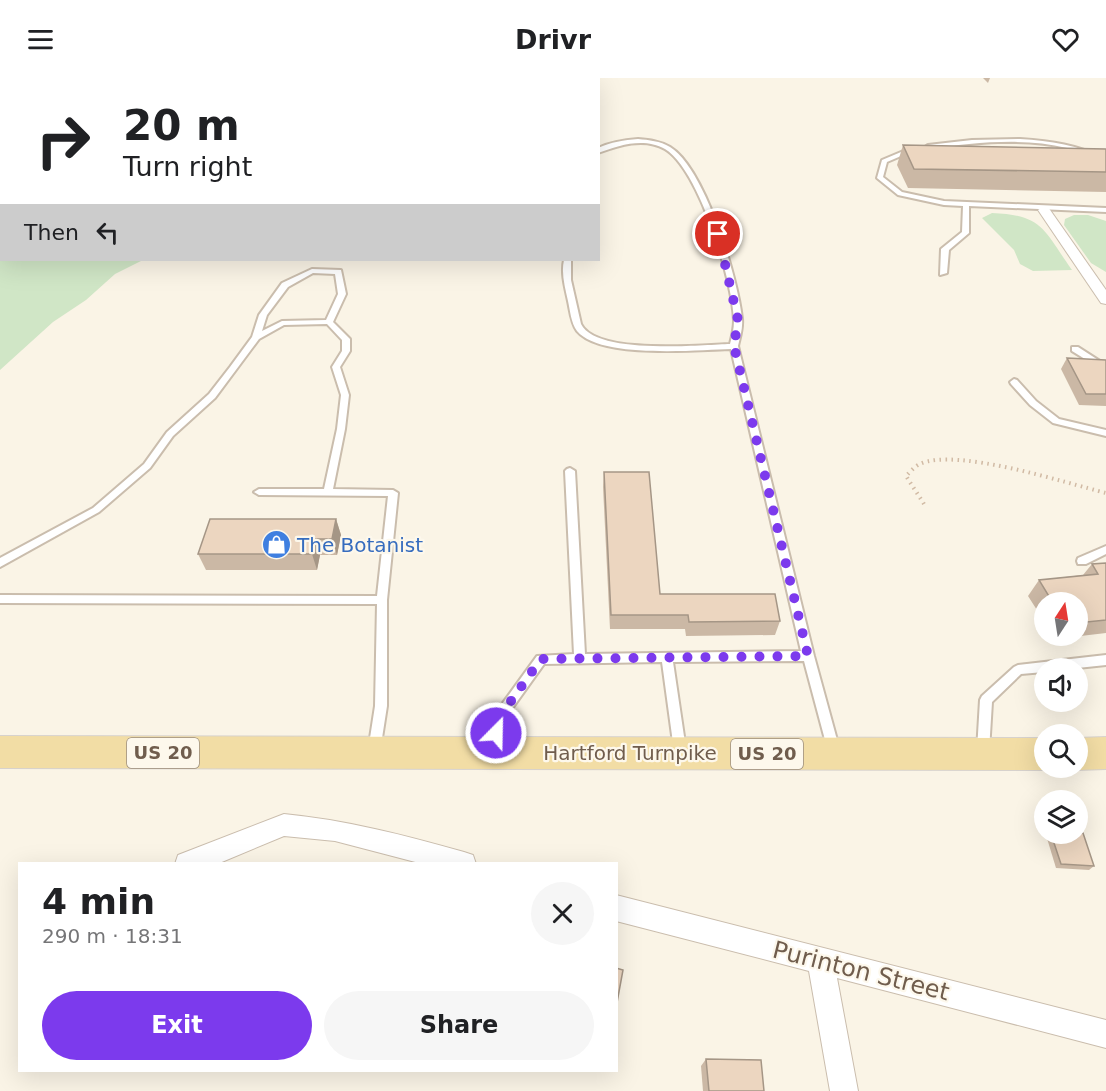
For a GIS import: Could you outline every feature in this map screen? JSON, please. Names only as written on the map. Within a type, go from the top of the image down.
[{"type":"main road","name":"Hartford Turnpike","points":[[0,752],[1034,754]]},
{"type":"main road","points":[[1088,754],[1106,753]]},
{"type":"street","points":[[1044,210],[1106,300]]},
{"type":"street","points":[[192,862],[284,825],[335,830],[385,841],[457,862]]},
{"type":"street","name":"Purinton Street","points":[[618,909],[1106,1034]]},
{"type":"street","points":[[820,960],[844,1091]]},
{"type":"lane","points":[[1106,162],[1091,152],[1067,145],[1015,141],[909,150],[884,161],[880,178],[900,194],[966,205],[1044,210],[1106,210]]},
{"type":"lane","points":[[600,150],[625,142],[643,142],[663,145],[676,154],[718,234],[738,320],[734,346],[808,656],[835,754]]},
{"type":"lane","points":[[943,273],[945,249],[965,233],[966,205]]},
{"type":"lane","points":[[567,261],[566,272],[581,331],[593,339],[620,347],[670,349],[734,346]]},
{"type":"lane","points":[[0,563],[96,510],[147,466],[170,434],[219,387],[256,337],[263,315],[285,285],[312,271],[338,272],[342,294],[329,322]]},
{"type":"lane","points":[[256,337],[282,323],[329,322],[346,339],[346,351],[336,368],[345,395],[341,429],[328,492]]},
{"type":"lane","points":[[1075,349],[1106,369]]},
{"type":"lane","points":[[1014,382],[1033,403],[1056,421],[1106,433]]},
{"type":"lane","points":[[570,471],[580,658]]},
{"type":"lane","points":[[259,492],[393,493],[382,600],[381,706],[374,751]]},
{"type":"lane","points":[[1082,561],[1106,550]]},
{"type":"lane","points":[[0,599],[382,600]]},
{"type":"lane","points":[[490,752],[501,715],[541,659],[808,656]]},
{"type":"lane","points":[[667,658],[680,754]]},
{"type":"lane","points":[[983,754],[983,721],[986,700],[1018,670],[1106,660]]},
{"type":"path","points":[[924,504],[906,476],[921,464],[955,460],[1009,469],[1106,493]]},
{"type":"green space","points":[[992,213],[1009,214],[1033,222],[1048,235],[1072,270],[1033,271],[1020,264],[1014,250],[982,218]]},
{"type":"green space","points":[[1074,215],[1088,215],[1106,221],[1106,272],[1091,263],[1064,225],[1065,219]]},
{"type":"green space","points":[[0,261],[141,261],[115,274],[86,300],[53,322],[0,370]]},
{"type":"building","points":[[903,145],[1106,149],[1106,172],[914,169]]},
{"type":"building","points":[[1067,358],[1106,360],[1106,394],[1086,394]]},
{"type":"building","points":[[604,472],[649,472],[660,594],[775,594],[780,621],[689,622],[688,615],[611,615]]},
{"type":"building","points":[[210,519],[336,519],[332,539],[315,539],[312,554],[198,554]]},
{"type":"building","points":[[1106,563],[1106,620],[1088,622],[1088,592],[1046,592],[1039,580],[1098,574],[1092,564]]},
{"type":"building","points":[[1054,844],[1087,844],[1094,866],[1061,864]]},
{"type":"building","points":[[618,969],[623,970],[618,997]]},
{"type":"building","points":[[706,1059],[761,1060],[764,1091],[709,1091]]},
{"type":"place","name":"The Botanist","points":[[276,545]]},
{"type":"route","points":[[496,733],[501,715],[541,659],[808,656],[734,346],[738,320],[718,234]]}]
